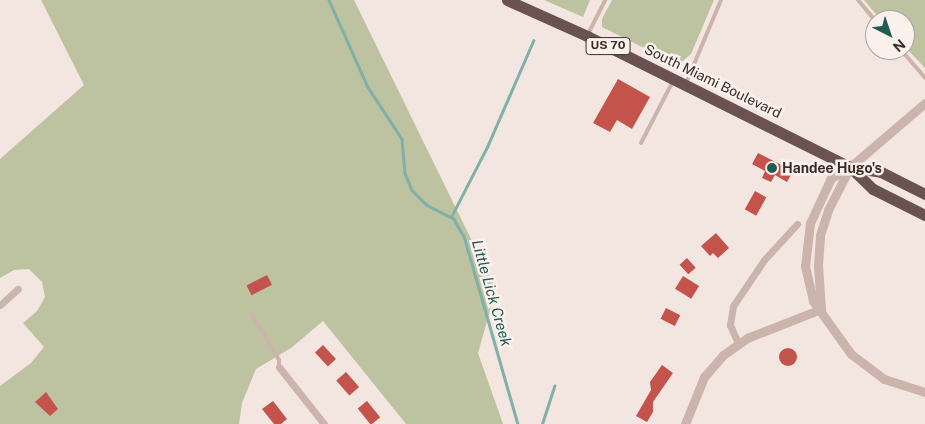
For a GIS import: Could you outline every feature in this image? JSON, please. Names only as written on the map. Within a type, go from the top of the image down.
[{"type":"highway","name":"South Miami Boulevard","points":[[507,0],[587,36],[850,167],[881,172],[925,194]]},
{"type":"highway","name":"South Miami Boulevard","points":[[850,167],[872,189],[925,215]]},
{"type":"street","points":[[925,103],[828,184],[808,232],[806,254],[808,289],[837,337],[859,361],[893,383],[925,392]]},
{"type":"street","points":[[738,343],[730,325],[733,306],[764,260],[797,224]]},
{"type":"street","points":[[0,305],[18,289]]},
{"type":"street","points":[[685,424],[704,377],[722,355],[738,343],[820,308]]},
{"type":"street","points":[[279,367],[324,424]]},
{"type":"lane","points":[[587,36],[605,0]]},
{"type":"lane","points":[[685,84],[721,0]]},
{"type":"lane","points":[[858,0],[866,10]]},
{"type":"lane","points":[[910,60],[925,78]]},
{"type":"lane","points":[[641,143],[674,79]]},
{"type":"lane","points":[[252,315],[279,360],[279,367]]},
{"type":"green space","points":[[41,0],[354,0],[496,290],[478,353],[503,424],[406,424],[323,321],[291,348],[256,369],[242,403],[239,424],[0,424],[0,386],[31,363],[44,347],[23,323],[37,311],[45,297],[42,282],[29,269],[14,270],[0,278],[0,159],[84,85]]},
{"type":"green space","points":[[544,0],[590,0],[583,17]]},
{"type":"green space","points":[[612,0],[714,0],[691,54],[678,65],[602,27],[602,19]]},
{"type":"green space","points":[[864,0],[925,0],[925,68],[915,58],[915,10],[872,10]]},
{"type":"building","points":[[618,79],[650,97],[632,129],[617,120],[610,132],[593,123]]},
{"type":"building","name":"Handee Hugo's","points":[[758,153],[793,171],[787,182],[775,175],[771,182],[762,178],[765,171],[752,164]]},
{"type":"building","points":[[755,191],[766,197],[756,216],[745,209]]},
{"type":"building","points":[[716,233],[729,248],[718,258],[713,253],[710,256],[701,246]]},
{"type":"building","points":[[687,258],[696,268],[688,274],[680,265]]},
{"type":"building","points":[[267,275],[272,285],[252,295],[247,285]]},
{"type":"building","points":[[683,276],[699,286],[691,299],[675,289]]},
{"type":"building","points":[[666,308],[680,315],[675,326],[661,319]]},
{"type":"building","points":[[323,345],[336,359],[328,366],[315,353]]},
{"type":"building","points":[[788,348],[794,351],[797,357],[794,363],[788,366],[782,363],[779,357],[782,351]]},
{"type":"building","points":[[662,365],[673,373],[653,402],[653,412],[647,422],[636,416],[651,390],[650,382]]},
{"type":"building","points":[[346,372],[359,387],[349,396],[336,381]]},
{"type":"building","points":[[46,392],[58,409],[50,416],[35,402]]},
{"type":"building","points":[[273,401],[287,419],[281,424],[274,424],[262,409]]},
{"type":"building","points":[[367,401],[380,417],[370,424],[358,409]]},
{"type":"waterway","name":"Little Lick Creek","points":[[329,0],[368,87],[402,139],[405,173],[412,190],[427,205],[454,219],[464,236],[518,424]]},
{"type":"waterway","points":[[451,217],[487,147],[533,41]]},
{"type":"waterway","points":[[542,424],[554,386]]},
{"type":"place","name":"Handee Hugo's","points":[[772,168]]}]
